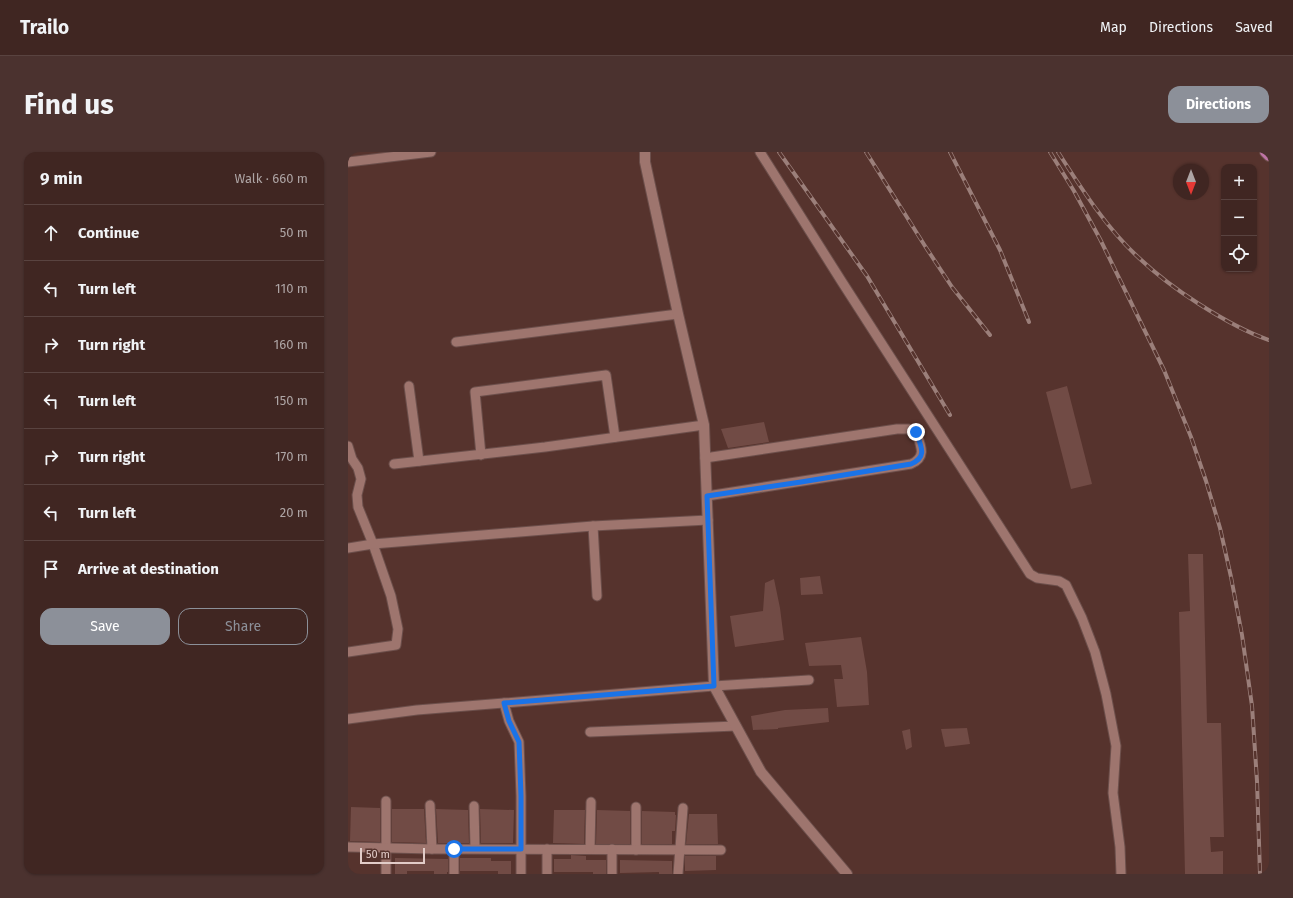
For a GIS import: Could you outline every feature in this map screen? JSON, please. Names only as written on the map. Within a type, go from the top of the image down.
[{"type":"main road","points":[[1265,152],[1269,156]]},
{"type":"street","points":[[348,162],[431,152]]},
{"type":"street","points":[[644,152],[678,314],[704,425],[714,686],[761,772],[848,874]]},
{"type":"street","points":[[760,152],[1030,574],[1037,578],[1059,581],[1066,585],[1082,618],[1095,652],[1106,694],[1116,746],[1113,793],[1120,847],[1121,874]]},
{"type":"street","points":[[456,342],[678,314]]},
{"type":"street","points":[[481,454],[475,392],[606,375],[615,437]]},
{"type":"street","points":[[409,386],[419,462]]},
{"type":"street","points":[[394,464],[545,447],[704,425]]},
{"type":"street","points":[[705,458],[897,429],[909,429],[916,432],[922,455],[918,461],[911,464],[707,496]]},
{"type":"street","points":[[348,446],[350,459],[358,468],[361,479],[357,495],[358,507],[373,544],[390,596],[398,629],[396,645],[348,652]]},
{"type":"street","points":[[348,548],[373,544],[593,526],[708,520]]},
{"type":"street","points":[[593,526],[598,596]]},
{"type":"street","points":[[348,720],[417,710],[714,686],[809,680]]},
{"type":"street","points":[[504,703],[509,721],[519,742],[521,796],[520,874]]},
{"type":"street","points":[[590,732],[736,726]]},
{"type":"street","points":[[386,801],[386,874]]},
{"type":"street","points":[[590,849],[591,802]]},
{"type":"street","points":[[430,805],[432,849]]},
{"type":"street","points":[[474,806],[475,848]]},
{"type":"street","points":[[636,807],[636,850]]},
{"type":"street","points":[[678,874],[683,808]]},
{"type":"street","points":[[348,847],[432,849],[721,850]]},
{"type":"street","points":[[454,849],[454,874]]},
{"type":"street","points":[[547,849],[547,874]]},
{"type":"street","points":[[612,849],[612,874]]},
{"type":"building","points":[[1067,386],[1092,484],[1071,489],[1046,392]]},
{"type":"building","points":[[764,422],[769,442],[728,448],[721,429]]},
{"type":"building","points":[[1188,554],[1203,554],[1207,723],[1221,723],[1224,837],[1210,837],[1211,852],[1223,851],[1223,874],[1185,874],[1179,612],[1190,611]]},
{"type":"building","points":[[820,576],[823,594],[801,595],[800,578]]},
{"type":"building","points":[[774,579],[780,608],[784,640],[735,647],[730,616],[763,611],[765,583]]},
{"type":"building","points":[[861,637],[867,672],[869,705],[837,707],[834,679],[843,679],[841,665],[809,666],[805,643]]},
{"type":"building","points":[[828,708],[829,722],[778,729],[753,730],[751,716],[785,710]]},
{"type":"building","points":[[967,728],[970,744],[945,747],[941,729]]},
{"type":"building","points":[[910,729],[912,747],[906,750],[902,731]]},
{"type":"building","points":[[351,807],[380,808],[380,842],[350,841]]},
{"type":"building","points":[[392,809],[424,809],[426,843],[392,842]]},
{"type":"building","points":[[436,809],[468,810],[469,843],[438,843]]},
{"type":"building","points":[[480,809],[514,810],[513,843],[481,843]]},
{"type":"building","points":[[554,810],[585,810],[584,844],[553,843]]},
{"type":"building","points":[[597,810],[630,811],[630,844],[596,844]]},
{"type":"building","points":[[642,811],[675,812],[675,831],[672,831],[672,844],[642,844]]},
{"type":"building","points":[[689,814],[717,814],[718,844],[686,844]]},
{"type":"building","points":[[571,855],[586,856],[586,860],[606,860],[606,874],[593,874],[593,872],[554,872],[554,859],[571,859]]},
{"type":"building","points":[[685,856],[716,856],[716,870],[685,871]]},
{"type":"building","points":[[395,858],[448,859],[448,872],[447,874],[434,874],[434,871],[407,871],[407,874],[395,874]]},
{"type":"building","points":[[460,858],[491,858],[491,861],[511,861],[511,874],[498,874],[498,871],[460,871]]},
{"type":"building","points":[[620,860],[672,861],[672,874],[659,874],[659,872],[620,873]]},
{"type":"railway","points":[[779,152],[867,276],[950,415]]},
{"type":"railway","points":[[866,152],[952,287],[990,335]]},
{"type":"railway","points":[[950,152],[1000,250],[1029,322]]},
{"type":"railway","points":[[1050,152],[1074,191],[1100,239],[1164,370],[1191,437],[1220,528],[1242,635],[1252,706],[1257,781],[1260,874]]},
{"type":"railway","points":[[1058,152],[1085,194],[1105,221],[1127,247],[1146,265],[1175,288],[1207,309],[1242,329],[1269,340]]},
{"type":"route","points":[[454,849],[521,849],[519,742],[509,721],[504,703],[714,686],[707,496],[911,464],[918,461],[922,455],[916,432]]}]
